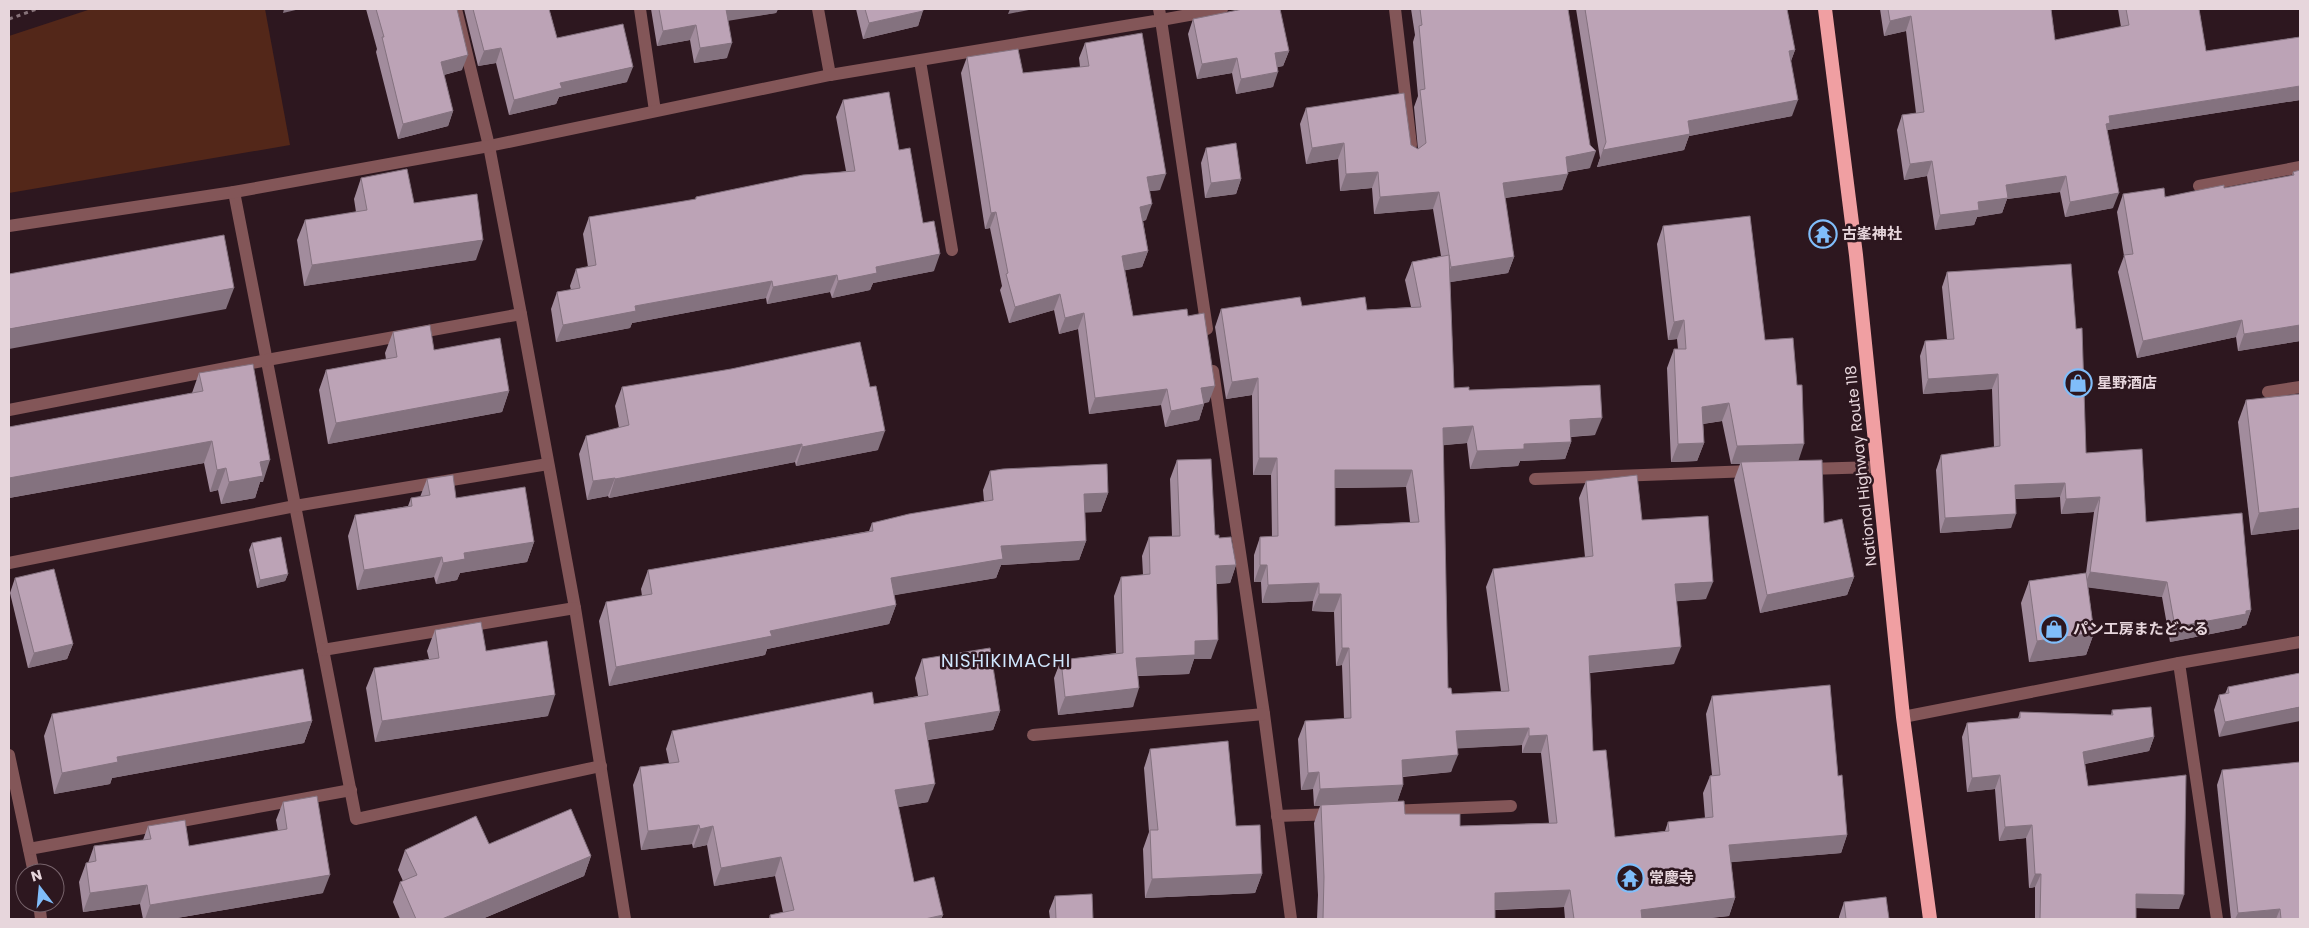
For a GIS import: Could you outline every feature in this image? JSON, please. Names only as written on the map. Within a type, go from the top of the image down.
[{"type":"highway","name":"National Highway Route 118","points":[[1825,9],[1856,255],[1903,717],[1930,919]]},
{"type":"street","points":[[456,9],[489,146],[521,314],[575,608],[626,919]]},
{"type":"street","points":[[640,9],[654,111]]},
{"type":"street","points":[[818,9],[830,75]]},
{"type":"street","points":[[9,226],[234,192],[489,146],[830,75],[920,61],[1160,14],[1222,9]]},
{"type":"street","points":[[1395,9],[1412,157]]},
{"type":"street","points":[[1160,14],[1209,342]]},
{"type":"street","points":[[920,61],[952,250]]},
{"type":"street","points":[[2199,186],[2300,167]]},
{"type":"street","points":[[234,192],[356,819],[601,766]]},
{"type":"street","points":[[9,410],[267,360],[521,314]]},
{"type":"street","points":[[1212,362],[1264,714],[1291,919]]},
{"type":"street","points":[[2268,392],[2300,387]]},
{"type":"street","points":[[9,563],[295,506],[548,464]]},
{"type":"street","points":[[1794,470],[1877,467]]},
{"type":"street","points":[[1535,479],[1764,471]]},
{"type":"street","points":[[323,650],[575,608]]},
{"type":"street","points":[[1903,717],[2179,663],[2300,642]]},
{"type":"street","points":[[2179,663],[2217,919]]},
{"type":"street","points":[[1033,735],[1264,714]]},
{"type":"street","points":[[9,755],[32,863]]},
{"type":"street","points":[[30,850],[350,790]]},
{"type":"street","points":[[1375,812],[1511,806]]},
{"type":"street","points":[[1277,816],[1346,813]]},
{"type":"path","points":[[9,19],[37,9]]},
{"type":"shaded area","points":[[91,9],[265,9],[290,145],[9,193],[9,36]]},
{"type":"building","points":[[376,9],[457,9],[468,55],[441,62],[453,111],[403,124]]},
{"type":"building","points":[[473,9],[549,9],[557,38],[623,24],[633,67],[560,83],[562,88],[514,100],[501,48],[484,51]]},
{"type":"building","points":[[659,9],[726,9],[732,43],[700,48],[696,25],[663,31]]},
{"type":"building","points":[[865,9],[923,9],[923,11],[869,23]]},
{"type":"building","points":[[1243,9],[1280,9],[1289,51],[1275,53],[1278,72],[1241,79],[1237,58],[1202,64],[1193,19]]},
{"type":"building","points":[[1420,9],[1568,9],[1590,145],[1596,151],[1566,157],[1568,174],[1503,183],[1514,257],[1451,267],[1439,192],[1380,197],[1378,172],[1346,174],[1344,143],[1312,148],[1306,108],[1404,93],[1411,145],[1418,149],[1426,143],[1420,90],[1425,89],[1419,26],[1422,25]]},
{"type":"building","points":[[1585,9],[1787,9],[1795,50],[1789,51],[1798,100],[1688,121],[1690,134],[1603,150],[1606,142]]},
{"type":"building","points":[[1888,9],[2051,9],[2055,40],[2129,25],[2126,9],[2199,9],[2206,51],[2300,37],[2300,86],[2109,116],[2110,123],[2106,124],[2119,193],[2070,202],[2066,176],[2006,185],[2008,198],[1978,202],[1979,210],[1940,215],[1932,161],[1910,164],[1902,115],[1924,112],[1911,16],[1890,21]]},
{"type":"building","points":[[1142,33],[1166,174],[1147,177],[1152,204],[1140,207],[1148,251],[1122,256],[1133,316],[1187,309],[1188,316],[1204,313],[1215,386],[1201,388],[1204,404],[1171,411],[1167,389],[1095,398],[1084,313],[1065,318],[1060,294],[1015,307],[1006,274],[1008,273],[996,212],[991,213],[967,57],[1018,49],[1023,73],[1089,66],[1085,43]]},
{"type":"building","points":[[889,92],[899,150],[910,148],[923,223],[934,221],[940,254],[876,267],[877,273],[838,281],[837,275],[773,287],[772,281],[635,306],[636,311],[563,325],[557,292],[580,288],[576,269],[596,265],[589,217],[696,199],[696,197],[803,175],[855,171],[843,100]]},
{"type":"building","points":[[1236,143],[1241,179],[1211,183],[1206,148]]},
{"type":"building","points":[[407,169],[414,203],[477,194],[483,240],[312,265],[305,220],[367,210],[361,178]]},
{"type":"building","points":[[2300,170],[2300,325],[2244,334],[2242,320],[2143,341],[2124,255],[2133,254],[2123,194],[2164,188],[2165,197],[2224,185],[2224,188],[2294,175],[2293,172]]},
{"type":"building","points":[[1750,216],[1765,340],[1793,338],[1797,385],[1802,385],[1804,444],[1737,446],[1729,403],[1702,407],[1704,443],[1678,444],[1674,349],[1686,349],[1684,320],[1674,322],[1663,226]]},
{"type":"building","points":[[224,235],[234,288],[9,329],[9,274]]},
{"type":"building","points":[[1449,255],[1454,388],[1469,387],[1469,390],[1600,385],[1602,418],[1570,420],[1571,442],[1524,444],[1524,449],[1477,451],[1473,426],[1443,428],[1448,688],[1451,688],[1452,694],[1509,691],[1493,569],[1593,556],[1586,481],[1637,475],[1642,520],[1708,516],[1713,582],[1675,584],[1681,647],[1589,656],[1593,751],[1606,750],[1615,837],[1669,831],[1668,822],[1713,817],[1710,776],[1720,775],[1712,696],[1830,685],[1838,776],[1842,775],[1847,835],[1729,845],[1735,898],[1641,910],[1642,919],[1574,919],[1570,890],[1495,893],[1495,919],[1323,919],[1324,877],[1321,805],[1404,801],[1405,814],[1460,814],[1460,826],[1557,823],[1547,735],[1529,736],[1529,728],[1456,731],[1458,755],[1402,760],[1403,785],[1320,789],[1319,772],[1308,773],[1305,721],[1351,718],[1349,648],[1342,648],[1341,594],[1319,594],[1319,583],[1268,585],[1267,565],[1260,565],[1260,537],[1278,536],[1277,458],[1259,458],[1258,378],[1232,382],[1221,309],[1300,297],[1302,306],[1365,297],[1367,310],[1421,307],[1412,262]],"holes":[[[1335,470],[1412,470],[1419,522],[1335,526]]]},
{"type":"building","points":[[2071,264],[2076,329],[2082,328],[2086,453],[2142,449],[2146,522],[2242,513],[2251,610],[2246,611],[2246,614],[2175,627],[2167,582],[2090,572],[2100,497],[2066,499],[2065,483],[2015,485],[2016,514],[1945,518],[1941,455],[2000,446],[1998,374],[1928,379],[1925,341],[1954,339],[1947,272]]},
{"type":"building","points":[[430,325],[434,350],[500,338],[509,391],[336,423],[326,370],[397,357],[393,332]]},
{"type":"building","points":[[860,342],[870,387],[876,386],[885,431],[802,447],[802,444],[615,479],[593,481],[586,436],[629,425],[622,387],[731,369]]},
{"type":"building","points":[[253,364],[270,460],[260,462],[263,476],[229,482],[226,468],[217,470],[212,441],[9,478],[9,427],[203,391],[199,373]]},
{"type":"building","points":[[2300,394],[2300,508],[2259,513],[2246,400]]},
{"type":"building","points":[[1211,459],[1215,535],[1219,535],[1219,538],[1231,537],[1236,565],[1216,566],[1218,640],[1195,641],[1195,655],[1136,658],[1139,688],[1065,697],[1061,660],[1123,653],[1121,577],[1150,574],[1149,537],[1180,536],[1177,460]]},
{"type":"building","points":[[1822,460],[1824,523],[1842,519],[1854,577],[1767,595],[1741,462]]},
{"type":"building","points":[[1107,464],[1108,493],[1084,494],[1086,541],[1001,546],[1003,559],[891,578],[896,605],[770,631],[772,636],[616,667],[606,602],[652,594],[648,570],[873,531],[872,523],[909,514],[993,500],[990,471]]},
{"type":"building","points":[[453,475],[456,498],[525,487],[534,542],[464,553],[465,559],[443,563],[442,557],[364,570],[355,515],[412,506],[411,498],[430,495],[427,479]]},
{"type":"building","points":[[281,537],[288,574],[260,580],[252,543]]},
{"type":"building","points":[[54,569],[73,644],[34,653],[15,578]]},
{"type":"building","points":[[2086,573],[2094,633],[2037,641],[2029,581]]},
{"type":"building","points":[[481,622],[486,651],[547,641],[555,695],[382,721],[374,668],[439,658],[435,630]]},
{"type":"building","points":[[990,648],[1000,711],[925,723],[935,784],[895,790],[914,882],[934,877],[943,915],[925,919],[771,919],[770,915],[794,910],[781,857],[721,868],[713,826],[700,829],[699,825],[648,831],[640,767],[679,762],[672,731],[872,692],[874,704],[928,695],[922,659]]},
{"type":"building","points":[[303,669],[312,721],[117,757],[118,762],[62,773],[52,714]]},
{"type":"building","points":[[2300,673],[2300,707],[2225,722],[2219,695],[2229,693],[2228,687]]},
{"type":"building","points":[[2151,707],[2154,737],[2083,752],[2088,786],[2186,775],[2184,895],[2136,894],[2136,919],[2040,919],[2041,874],[2035,874],[2032,825],[2005,827],[2000,775],[1972,778],[1967,723],[2020,718],[2020,712],[2113,715],[2112,710]]},
{"type":"building","points":[[1228,741],[1236,826],[1260,825],[1262,874],[1152,879],[1150,830],[1158,830],[1150,749]]},
{"type":"building","points":[[2300,762],[2300,919],[2281,919],[2280,909],[2238,913],[2222,770]]},
{"type":"building","points":[[317,796],[330,875],[150,905],[147,885],[90,893],[86,863],[96,861],[94,846],[151,839],[148,826],[185,820],[189,846],[287,829],[283,802]]},
{"type":"building","points":[[571,809],[591,856],[442,919],[416,919],[400,882],[417,875],[405,850],[476,816],[489,844]]},
{"type":"building","points":[[1092,894],[1093,919],[1056,919],[1055,896]]},
{"type":"building","points":[[1886,897],[1889,919],[1846,919],[1844,902]]},
{"type":"place","name":"古峯神社","points":[[1823,234]]},
{"type":"place","name":"星野酒店","points":[[2078,383]]},
{"type":"place","name":"パン工房またど～る","points":[[2054,629]]},
{"type":"place","name":"常慶寺","points":[[1630,878]]},
{"type":"district","name":"NISHIKIMACHI","points":[[1006,661]]}]
